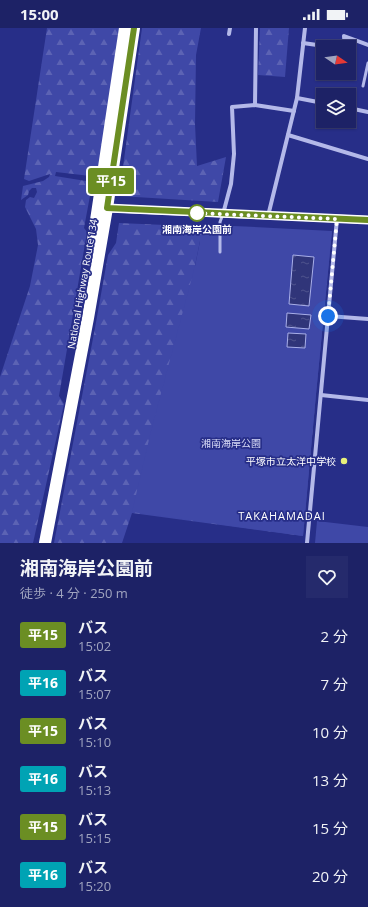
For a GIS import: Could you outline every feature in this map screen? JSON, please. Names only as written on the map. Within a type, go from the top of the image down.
[{"type":"highway","name":"National Highway Route 134","points":[[36,543],[103,208],[125,28]]},
{"type":"highway","name":"National Highway Route 134","points":[[45,543],[81,357],[103,208],[134,28]]},
{"type":"main road","points":[[103,208],[368,220]]},
{"type":"street","points":[[230,28],[230,34]]},
{"type":"street","points":[[255,105],[256,28]]},
{"type":"street","points":[[268,216],[297,98],[305,28]]},
{"type":"street","points":[[344,40],[344,36],[355,40]]},
{"type":"street","points":[[356,40],[368,45]]},
{"type":"street","points":[[303,43],[316,45]]},
{"type":"street","points":[[297,98],[316,102]]},
{"type":"street","points":[[223,214],[231,184],[234,154],[232,107],[255,105],[294,111]]},
{"type":"street","points":[[356,109],[368,112]]},
{"type":"street","points":[[288,135],[368,159]]},
{"type":"street","points":[[307,543],[337,219]]},
{"type":"street","points":[[328,316],[368,319]]},
{"type":"street","points":[[321,395],[368,399]]},
{"type":"lane","points":[[363,86],[368,63]]},
{"type":"lane","points":[[220,252],[220,222],[223,214]]},
{"type":"green space","points":[[47,28],[119,28],[99,177],[56,172],[55,176],[92,182],[92,185],[84,228],[87,232],[59,396],[64,404],[33,543],[0,543],[0,377],[30,286],[38,245],[36,229],[25,207],[26,200],[30,197],[34,198],[37,192],[36,188],[32,188],[28,195],[21,200],[23,186],[43,181],[49,177],[50,174],[29,181],[24,179]]},
{"type":"green space","points":[[142,28],[201,28],[196,55],[195,124],[197,166],[226,157],[218,202],[119,196]]},
{"type":"green space","points":[[260,28],[289,28],[285,77],[258,75]]},
{"type":"green space","name":"湘南海岸公園","points":[[119,223],[211,227],[211,241],[200,241],[195,266],[332,231],[303,536],[132,513],[122,543],[54,543],[108,255],[116,243]]},
{"type":"green space","name":"湘南海岸公園","points":[[234,226],[332,231],[303,536],[132,512],[151,431],[195,266],[200,241],[210,241],[211,227]]},
{"type":"green space","points":[[317,521],[368,527],[368,543],[315,543]]},
{"type":"water","points":[[293,255],[314,257],[309,306],[289,304]]},
{"type":"water","points":[[287,313],[311,315],[309,329],[286,327]]},
{"type":"water","points":[[288,333],[306,334],[305,348],[287,347]]},
{"type":"bus line","name":"平15","points":[[134,28],[107,208],[368,220]]},
{"type":"place","name":"湘南海岸公園前","points":[[197,213]]},
{"type":"place","name":"平塚市立太洋中学校","points":[[344,461]]},
{"type":"district","name":"TAKAHAMADAI","points":[[282,515]]},
{"type":"route","points":[[197,213],[194,213],[337,219],[328,316]]}]
